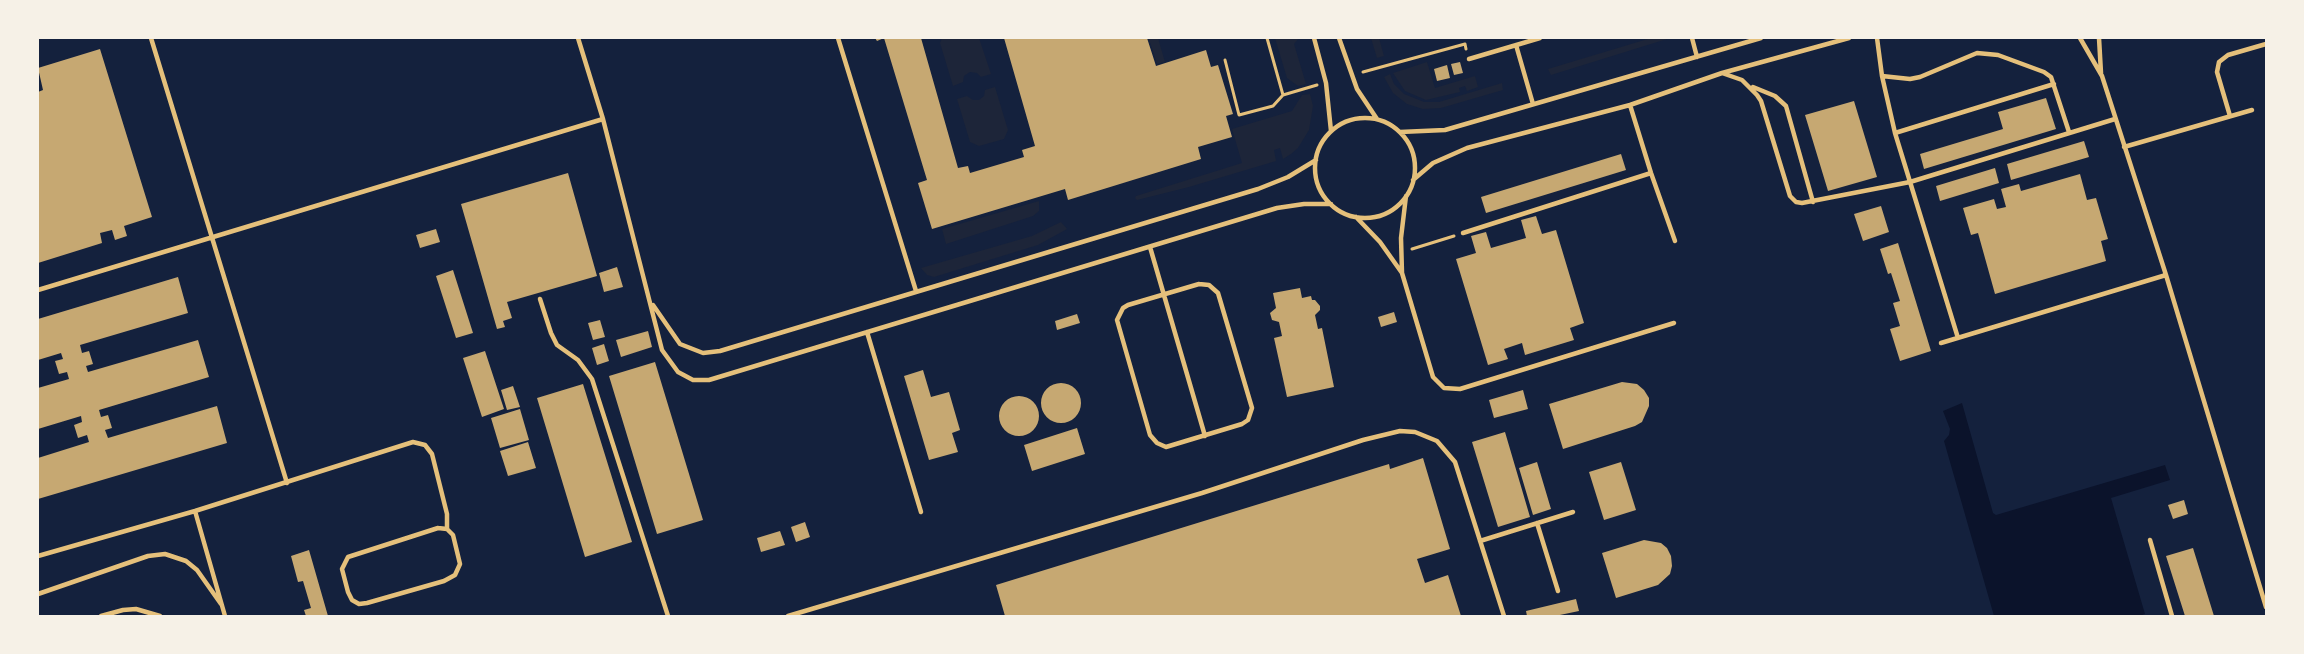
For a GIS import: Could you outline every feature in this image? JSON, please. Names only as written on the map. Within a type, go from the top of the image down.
[{"type":"lane","points":[[151,38],[286,483]]},
{"type":"lane","points":[[578,38],[603,119],[658,335],[666,358],[678,372],[693,380],[709,380],[1277,208],[1304,204],[1330,204]]},
{"type":"lane","points":[[838,38],[916,291]]},
{"type":"lane","points":[[1314,38],[1326,83],[1331,131]]},
{"type":"lane","points":[[1339,38],[1357,89],[1377,119]]},
{"type":"lane","points":[[1469,59],[1540,38]]},
{"type":"lane","points":[[1692,38],[1697,57]]},
{"type":"lane","points":[[1400,132],[1445,130],[1761,38]]},
{"type":"lane","points":[[1413,180],[1433,163],[1467,148],[1630,105],[1722,73],[1849,38]]},
{"type":"lane","points":[[1877,38],[1894,133],[1958,338]]},
{"type":"lane","points":[[2080,38],[2102,76]]},
{"type":"lane","points":[[2099,38],[2102,76],[2166,275],[2266,607]]},
{"type":"lane","points":[[2230,117],[2217,72],[2219,62],[2228,55],[2266,44]]},
{"type":"lane","points":[[1516,45],[1533,104]]},
{"type":"lane","points":[[1882,76],[1920,77],[1977,53],[1998,55],[2044,72],[2051,77],[2069,132]]},
{"type":"lane","points":[[1722,73],[1775,96],[1786,106],[1813,202]]},
{"type":"lane","points":[[1894,133],[2054,84]]},
{"type":"lane","points":[[1750,86],[1761,101],[1790,196],[1796,202],[1807,203],[1910,182],[2115,119]]},
{"type":"lane","points":[[1630,105],[1651,174],[1676,241]]},
{"type":"lane","points":[[2124,147],[2252,110]]},
{"type":"lane","points":[[38,290],[603,119]]},
{"type":"lane","points":[[1377,119],[1400,132],[1411,149],[1414,159],[1413,180],[1406,196],[1384,214],[1366,218],[1356,217],[1330,204],[1319,188],[1316,179],[1318,149],[1331,131],[1347,121],[1377,119]]},
{"type":"lane","points":[[651,303],[680,344],[695,351],[711,353],[1258,189],[1288,177],[1316,160]]},
{"type":"lane","points":[[1463,233],[1651,174]]},
{"type":"lane","points":[[1406,196],[1401,252],[1402,273],[1433,377],[1438,384],[1452,390],[1674,323]]},
{"type":"lane","points":[[1356,217],[1372,233],[1402,273]]},
{"type":"lane","points":[[1150,247],[1205,436]]},
{"type":"lane","points":[[1941,344],[2166,275]]},
{"type":"lane","points":[[1199,284],[1214,288],[1220,299],[1252,402],[1251,414],[1242,424],[1171,446],[1161,445],[1153,439],[1117,327],[1117,320],[1123,308],[1164,295],[1199,284]]},
{"type":"lane","points":[[540,298],[557,345],[578,360],[592,379],[668,616]]},
{"type":"lane","points":[[867,332],[921,512]]},
{"type":"lane","points":[[788,616],[1202,493],[1363,440],[1400,431],[1425,435],[1437,441],[1450,454],[1459,473],[1504,616]]},
{"type":"lane","points":[[38,556],[195,511],[413,442],[425,445],[432,454],[447,514],[447,529],[453,536],[459,558],[458,570],[450,579],[363,604],[355,602],[349,596],[342,569],[348,557],[438,528],[447,529]]},
{"type":"lane","points":[[195,511],[225,616]]},
{"type":"lane","points":[[1480,541],[1574,512]]},
{"type":"lane","points":[[1537,523],[1558,591]]},
{"type":"lane","points":[[2150,540],[2172,616]]},
{"type":"lane","points":[[38,594],[148,556],[165,554],[186,561],[197,570],[221,604]]},
{"type":"lane","points":[[101,616],[136,609],[160,616]]},
{"type":"lane","points":[[136,609],[141,616]]},
{"type":"path","points":[[1267,38],[1283,95]]},
{"type":"path","points":[[1352,76],[1465,44],[1469,59]]},
{"type":"path","points":[[1225,60],[1239,115],[1273,106],[1283,95],[1326,83]]},
{"type":"path","points":[[1401,252],[1463,233]]},
{"type":"shaded area","points":[[942,38],[979,38],[991,74],[981,77],[977,73],[970,72],[964,76],[963,82],[953,86],[940,43]]},
{"type":"shaded area","points":[[1158,38],[1165,62],[1157,64],[1149,39]]},
{"type":"shaded area","points":[[1275,38],[1299,38],[1294,44],[1306,84],[1298,86],[1287,78]]},
{"type":"shaded area","points":[[1371,38],[1379,38],[1384,56],[1377,58]]},
{"type":"shaded area","points":[[1651,38],[1667,39],[1551,75],[1548,69]]},
{"type":"shaded area","points":[[1427,62],[1435,88],[1475,76],[1478,87],[1467,91],[1465,86],[1459,88],[1460,92],[1426,100],[1405,91],[1393,73]]},
{"type":"shaded area","points":[[1390,74],[1394,84],[1404,94],[1424,102],[1439,102],[1502,83],[1503,90],[1441,108],[1423,109],[1407,104],[1393,93],[1384,77]]},
{"type":"shaded area","points":[[995,87],[1008,130],[1004,139],[979,146],[970,142],[957,99],[967,96],[973,100],[979,100],[984,96],[985,90]]},
{"type":"shaded area","points":[[1310,94],[1313,106],[1309,130],[1298,148],[1283,159],[1280,148],[1274,150],[1276,161],[1189,187],[1137,200],[1135,198],[1242,163],[1232,129],[1292,111],[1302,95]]},
{"type":"shaded area","points":[[1039,201],[1039,211],[1033,216],[946,244],[942,229]]},
{"type":"shaded area","points":[[1061,222],[1067,229],[1038,245],[934,277],[927,275],[921,268],[1032,236]]},
{"type":"shaded area","points":[[1962,403],[1993,513],[1996,515],[2165,465],[2170,480],[2111,498],[2145,614],[2139,616],[1994,616],[1944,441],[1950,429],[1943,411]]},
{"type":"building","points":[[884,38],[921,38],[958,168],[968,166],[970,173],[1024,157],[1022,150],[1035,146],[1004,38],[1147,38],[1156,66],[1206,50],[1211,67],[1218,65],[1233,114],[1226,116],[1232,137],[1198,147],[1201,159],[1068,200],[1065,189],[932,229],[918,183],[927,180]]},
{"type":"building","points":[[100,49],[152,217],[124,226],[127,236],[115,240],[112,230],[100,233],[102,243],[38,263],[38,92],[43,90],[38,68]]},
{"type":"building","points":[[1460,62],[1463,73],[1454,75],[1451,64]]},
{"type":"building","points":[[1447,65],[1450,78],[1437,81],[1434,69]]},
{"type":"building","points":[[2046,98],[2056,129],[1924,169],[1920,154],[2003,129],[1998,112]]},
{"type":"building","points":[[1854,101],[1877,177],[1828,191],[1805,115]]},
{"type":"building","points":[[2084,141],[2089,157],[2011,180],[2007,164]]},
{"type":"building","points":[[1621,154],[1626,170],[1486,213],[1481,197]]},
{"type":"building","points":[[1995,168],[1999,183],[1940,201],[1936,186]]},
{"type":"building","points":[[568,173],[597,276],[507,302],[512,318],[503,321],[505,327],[497,329],[461,204]]},
{"type":"building","points":[[2080,174],[2087,200],[2096,198],[2108,239],[2101,241],[2106,261],[1995,294],[1978,233],[1971,235],[1963,208],[1994,199],[1997,209],[2006,207],[2001,189],[2019,184],[2021,191]]},
{"type":"building","points":[[1881,206],[1889,232],[1863,241],[1854,214]]},
{"type":"building","points":[[1536,216],[1542,234],[1556,230],[1584,323],[1570,328],[1574,340],[1525,355],[1522,343],[1504,349],[1508,359],[1488,365],[1456,259],[1476,253],[1471,236],[1486,232],[1491,248],[1526,238],[1521,220]]},
{"type":"building","points":[[436,229],[440,242],[420,248],[416,235]]},
{"type":"building","points":[[1898,243],[1931,351],[1900,361],[1890,329],[1900,326],[1893,303],[1900,301],[1880,249]]},
{"type":"building","points":[[617,267],[623,287],[604,292],[599,273]]},
{"type":"building","points":[[453,270],[473,333],[456,338],[436,276]]},
{"type":"building","points":[[178,277],[188,313],[80,345],[82,353],[89,351],[93,364],[86,366],[88,372],[198,340],[209,377],[99,410],[101,417],[108,415],[112,428],[105,430],[108,438],[217,406],[227,443],[38,499],[38,458],[89,442],[87,435],[78,438],[74,425],[82,422],[81,416],[38,429],[38,388],[69,379],[67,372],[59,374],[55,361],[63,359],[61,353],[38,360],[38,319]]},
{"type":"building","points":[[1300,288],[1302,298],[1311,296],[1312,300],[1320,306],[1320,310],[1315,315],[1318,329],[1322,328],[1334,387],[1287,397],[1274,338],[1282,336],[1279,322],[1272,320],[1270,313],[1276,308],[1273,293]]},
{"type":"building","points":[[1394,312],[1397,322],[1381,327],[1378,317]]},
{"type":"building","points":[[1077,314],[1080,323],[1057,330],[1055,321]]},
{"type":"building","points":[[600,320],[605,337],[593,340],[588,323]]},
{"type":"building","points":[[648,331],[652,347],[621,357],[616,340]]},
{"type":"building","points":[[604,344],[609,361],[597,365],[592,348]]},
{"type":"building","points":[[485,351],[504,409],[482,417],[463,358]]},
{"type":"building","points":[[655,362],[703,520],[657,534],[609,376]]},
{"type":"building","points":[[923,370],[931,397],[949,392],[960,430],[952,433],[958,452],[929,460],[904,376]]},
{"type":"building","points":[[1622,382],[1637,384],[1649,398],[1649,406],[1642,422],[1563,449],[1549,404]]},
{"type":"building","points":[[1061,383],[1075,389],[1081,403],[1075,417],[1061,423],[1047,417],[1041,403],[1047,389]]},
{"type":"building","points":[[583,384],[632,542],[585,557],[537,398]]},
{"type":"building","points":[[513,386],[520,407],[507,410],[501,390]]},
{"type":"building","points":[[1523,390],[1528,409],[1494,418],[1489,400]]},
{"type":"building","points":[[1019,396],[1033,402],[1039,416],[1033,430],[1019,436],[1005,430],[999,416],[1005,402]]},
{"type":"building","points":[[520,409],[529,440],[500,448],[491,418]]},
{"type":"building","points":[[1077,428],[1085,454],[1032,471],[1024,445]]},
{"type":"building","points":[[1505,432],[1530,517],[1498,527],[1472,442]]},
{"type":"building","points":[[528,442],[536,468],[508,476],[500,451]]},
{"type":"building","points":[[1423,458],[1450,549],[1417,559],[1425,583],[1448,575],[1461,616],[1005,616],[996,585],[1389,464],[1390,469]]},
{"type":"building","points":[[1537,462],[1551,509],[1533,515],[1519,468]]},
{"type":"building","points":[[1621,462],[1636,510],[1604,520],[1589,472]]},
{"type":"building","points":[[2184,500],[2188,514],[2173,519],[2168,505]]},
{"type":"building","points":[[805,522],[810,537],[796,542],[791,527]]},
{"type":"building","points":[[780,531],[785,545],[761,552],[757,538]]},
{"type":"building","points":[[1644,540],[1661,543],[1667,548],[1671,556],[1670,574],[1658,585],[1616,598],[1602,553]]},
{"type":"building","points":[[2193,548],[2214,616],[2185,616],[2166,556]]},
{"type":"building","points":[[309,550],[328,616],[306,616],[304,610],[311,608],[303,581],[298,582],[291,556]]},
{"type":"building","points":[[1576,599],[1579,611],[1555,616],[1527,616],[1526,611]]}]
